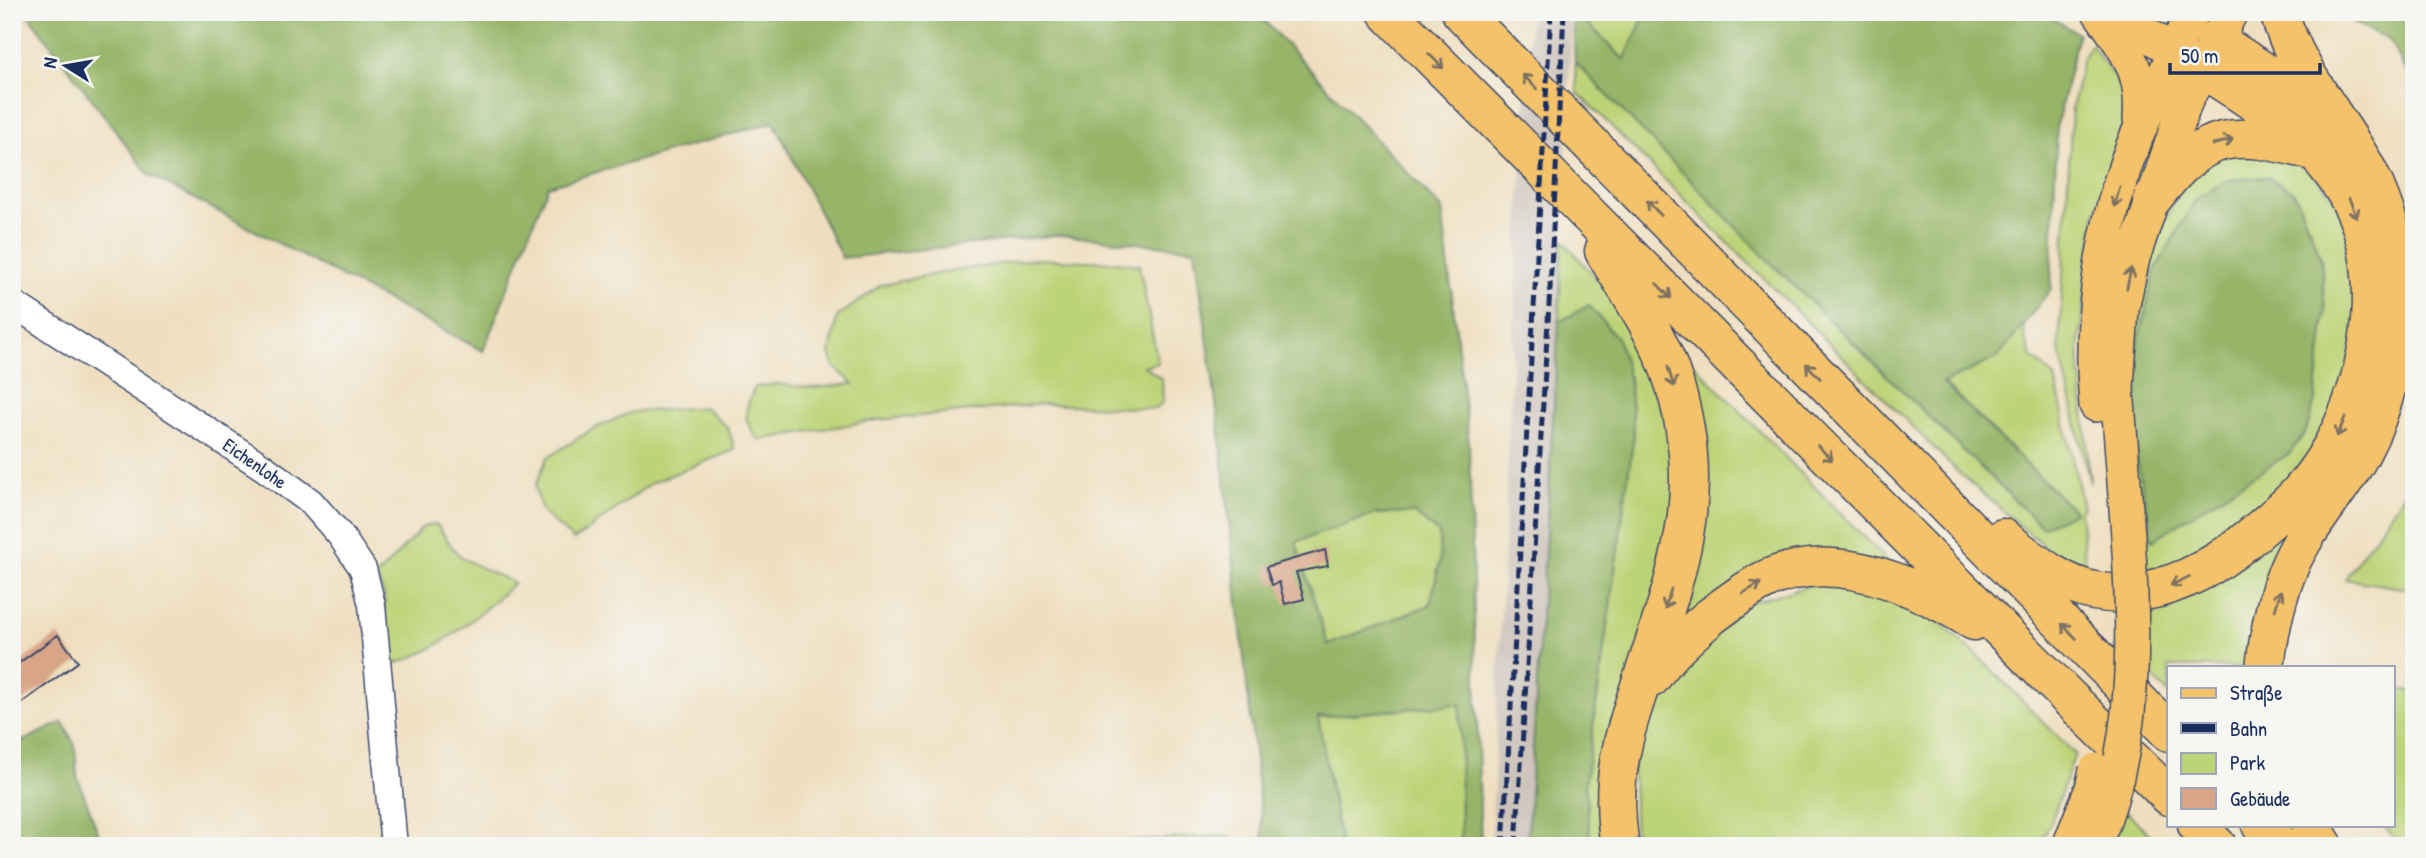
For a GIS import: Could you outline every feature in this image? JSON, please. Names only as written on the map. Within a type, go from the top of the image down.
[{"type":"highway","points":[[1388,12],[2167,794]]},
{"type":"highway","points":[[1461,12],[2167,730]]},
{"type":"highway","points":[[1894,455],[2037,563],[2064,580],[2095,591],[2135,593],[2170,586],[2217,563],[2266,526],[2301,490],[2333,445],[2360,378],[2368,342],[2373,295],[2371,265],[2362,229],[2349,197],[2330,167],[2331,144],[2300,62],[2284,31],[2279,12]]},
{"type":"highway","points":[[2196,31],[2274,114],[2362,160],[2387,220],[2395,251],[2398,309],[2393,364],[2381,408],[2361,453],[2313,524],[2290,565],[2268,638],[2265,666]]},
{"type":"highway","points":[[2153,198],[2174,171],[2201,150],[2218,142],[2241,137],[2331,144]]},
{"type":"highway","points":[[1565,190],[1633,300],[1670,370],[1683,417],[1690,464],[1686,533],[1673,583],[1624,733],[1617,767],[1615,798],[1620,846]]},
{"type":"highway","points":[[1634,703],[1678,644],[1728,602],[1765,580],[1808,568],[1852,569],[1912,588],[1946,604],[2019,648]]},
{"type":"highway","points":[[2198,826],[2217,846]]},
{"type":"highway","points":[[2262,826],[2282,846]]},
{"type":"highway","points":[[2312,826],[2324,846]]},
{"type":"main road","points":[[2099,12],[2120,42],[2138,78],[2141,95],[2138,132]]},
{"type":"main road","points":[[2111,12],[2196,31]]},
{"type":"main road","points":[[2094,846],[2104,825],[2116,780],[2129,706],[2132,635],[2096,401],[2096,312],[2109,228],[2126,164],[2138,132],[2196,31]]},
{"type":"main road","points":[[2069,846],[2092,788],[2109,707],[2119,538],[2116,388],[2122,309],[2133,258],[2185,103],[2196,31]]},
{"type":"street","name":"Eichenlohe","points":[[12,303],[263,467],[311,502],[340,535],[363,569],[372,605],[394,846]]},
{"type":"shaded area","points":[[1530,12],[1572,12],[1559,322],[1527,846],[1491,846],[1515,296]]},
{"type":"green space","points":[[26,12],[1256,12],[1442,209],[1469,444],[1481,846],[1461,846],[1460,704],[1318,717],[1341,846],[1264,844],[1218,417],[1195,249],[1059,235],[842,258],[774,122],[548,186],[483,351],[149,175]],"holes":[[[1413,513],[1439,533],[1440,561],[1430,605],[1328,645],[1296,542],[1375,514]]]},
{"type":"green space","points":[[1573,12],[1624,60],[1646,12],[2021,12],[2049,16],[2078,34],[2057,124],[2051,289],[1997,358],[1943,383],[2075,512],[2042,527],[1765,257],[1575,62]]},
{"type":"green space","points":[[1576,12],[1646,12],[1625,60]]},
{"type":"green space","points":[[2340,12],[2414,12],[2414,84],[2389,40],[2340,16]]},
{"type":"green space","points":[[2091,45],[2125,92],[2123,123],[2095,216],[2079,351],[2090,483],[2059,348],[2072,108],[2082,61]]},
{"type":"green space","points":[[1575,62],[1765,257],[2042,527],[2075,512],[1943,382],[1997,358],[2024,324],[2025,339],[2032,357],[2055,378],[2083,507],[2080,511],[2086,570],[2056,556],[1961,475],[1577,92]]},
{"type":"green space","points":[[2223,66],[2236,70],[2300,113],[2340,152],[2369,200],[2385,255],[2387,310],[2373,389],[2350,448],[2308,505],[2291,535],[2258,619],[2253,666],[2167,666],[2167,692],[2146,671],[2145,606],[2214,573],[2248,553],[2278,530],[2305,498],[2337,455],[2358,417],[2372,369],[2380,318],[2377,246],[2365,209],[2345,172],[2307,129],[2225,72]]},
{"type":"green space","points":[[2244,150],[2271,150],[2293,160],[2319,181],[2335,201],[2346,222],[2354,243],[2361,289],[2360,313],[2347,380],[2339,406],[2317,447],[2267,512],[2218,548],[2143,583],[2133,493],[2129,405],[2136,318],[2146,275],[2170,211],[2192,175],[2208,161]],"holes":[[[2267,177],[2294,192],[2321,258],[2325,313],[2315,400],[2306,431],[2290,453],[2152,539],[2137,459],[2132,380],[2155,270],[2196,199],[2228,180]]]},
{"type":"green space","points":[[2267,177],[2294,192],[2321,258],[2325,313],[2315,400],[2306,431],[2290,453],[2152,540],[2137,459],[2132,380],[2155,270],[2196,199],[2228,180]]},
{"type":"green space","points":[[1562,239],[1639,327],[1683,476],[1604,846],[1591,846],[1585,784],[1634,434],[1629,379],[1589,305],[1559,322]]},
{"type":"green space","points":[[1035,259],[1139,265],[1158,363],[1144,366],[1162,379],[1163,402],[1156,409],[1045,404],[877,420],[759,440],[749,426],[746,415],[748,402],[755,387],[777,384],[813,388],[854,384],[834,367],[830,353],[837,317],[881,285],[950,271]]},
{"type":"green space","points":[[1589,305],[1618,339],[1629,379],[1634,434],[1585,784],[1591,846],[1527,846],[1559,322]]},
{"type":"green space","points":[[1673,343],[1893,567],[1825,556],[1665,644],[1683,592]]},
{"type":"green space","points":[[705,407],[728,428],[735,450],[653,482],[574,540],[542,512],[535,487],[547,458],[593,429],[632,412]]},
{"type":"green space","points":[[2414,480],[2414,590],[2345,579]]},
{"type":"green space","points":[[1413,513],[1439,533],[1440,561],[1430,605],[1328,645],[1295,542],[1375,514]]},
{"type":"green space","points":[[436,524],[459,555],[514,583],[474,619],[444,640],[397,663],[390,659],[385,628],[384,594],[376,577],[423,527]]},
{"type":"green space","points":[[1838,578],[1932,616],[1978,656],[2075,754],[2051,822],[2039,846],[1635,846],[1633,767],[1646,721],[1662,689],[1747,603]]},
{"type":"green space","points":[[2394,689],[2414,691],[2414,846],[2402,846],[2384,826],[2394,826]]},
{"type":"green space","points":[[1460,704],[1461,846],[1341,846],[1318,717]]},
{"type":"green space","points":[[63,722],[75,746],[77,776],[103,846],[12,846],[12,746]]},
{"type":"green space","points":[[2121,806],[2161,846],[2105,846]]},
{"type":"green space","points":[[1230,835],[1230,846],[1111,846],[1111,842]]},
{"type":"building","points":[[1325,550],[1328,566],[1296,572],[1304,599],[1285,604],[1279,582],[1272,585],[1266,567]]},
{"type":"building","points":[[58,635],[78,662],[12,710],[12,668]]},
{"type":"railway","points":[[1503,846],[1551,12]]},
{"type":"railway","points":[[1516,846],[1564,12]]}]
